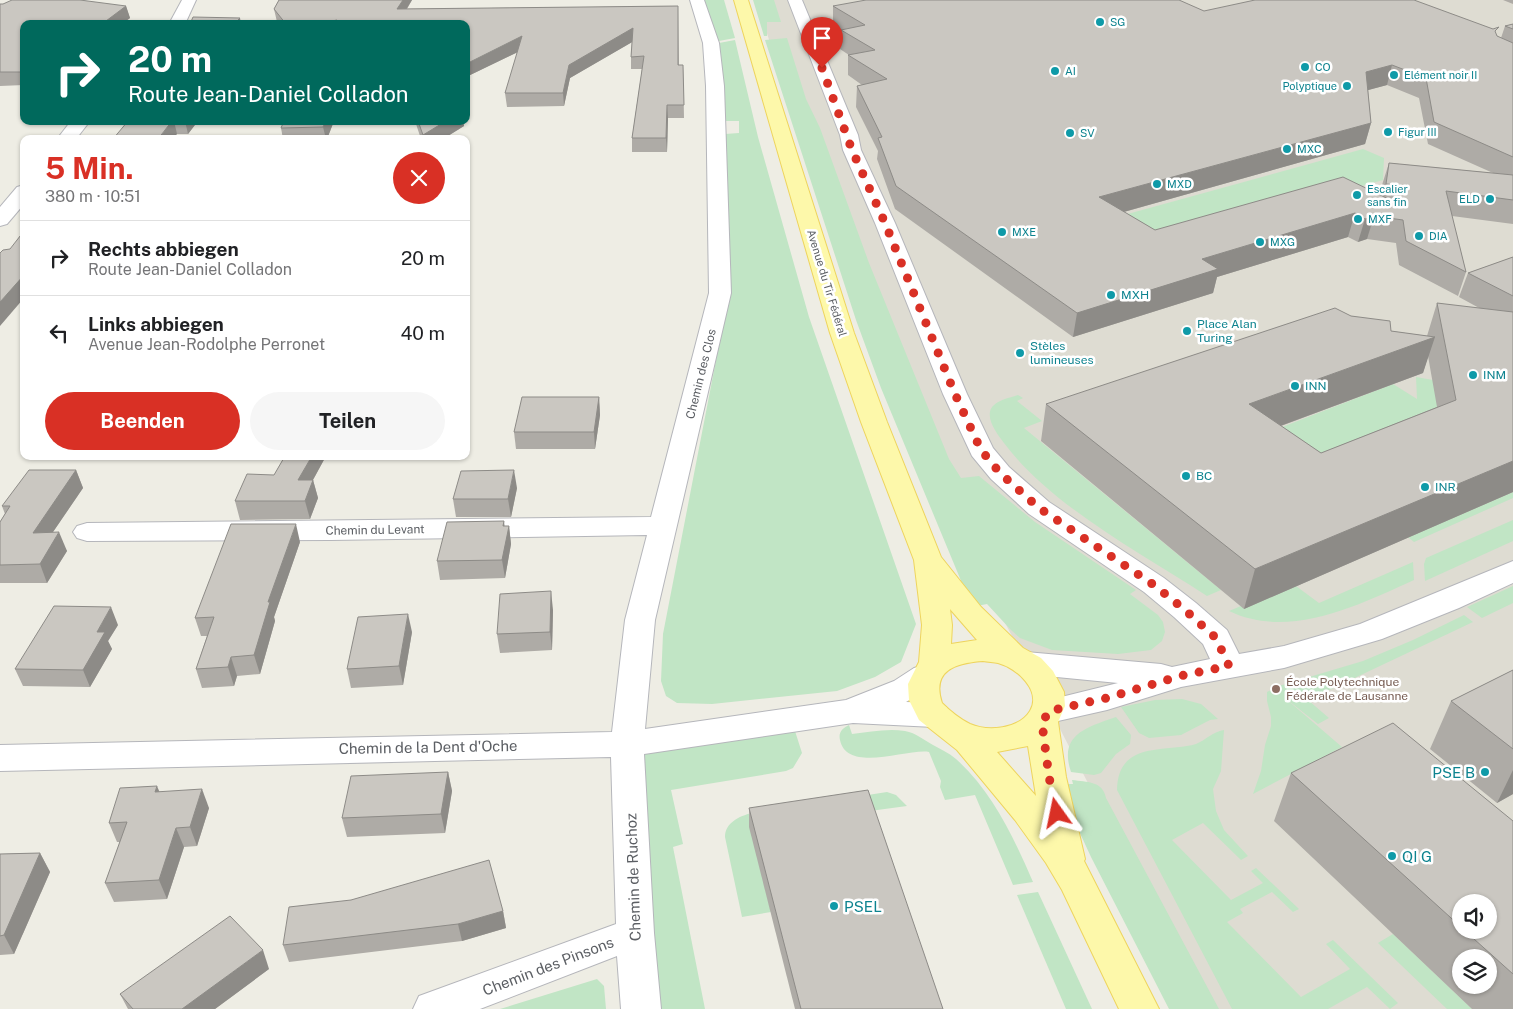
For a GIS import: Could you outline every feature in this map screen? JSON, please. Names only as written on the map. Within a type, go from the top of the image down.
[{"type":"main road","name":"Avenue du Tir Fédéral","points":[[742,0],[842,333],[874,422],[928,560],[937,625],[929,671]]},
{"type":"main road","name":"Avenue du Tir Fédéral","points":[[928,560],[970,614],[1019,659]]},
{"type":"main road","points":[[1069,868],[1049,777],[1045,717],[1050,698],[1047,685],[1039,673],[1019,659],[994,650],[960,651],[945,657],[929,671],[923,689],[925,702],[1006,784],[1069,868],[1139,1009]]},
{"type":"main road","points":[[947,724],[978,739],[997,740],[1015,738],[1030,732],[1045,717]]},
{"type":"street","points":[[179,20],[189,0]]},
{"type":"street","name":"Chemin des Clos","points":[[627,744],[640,620],[720,293],[716,86],[711,43],[697,0]]},
{"type":"street","points":[[796,0],[852,150],[885,223],[955,394],[981,450],[1000,473],[1039,508],[1154,585],[1185,610],[1216,638],[1229,666]]},
{"type":"street","points":[[69,135],[78,125]]},
{"type":"street","points":[[0,220],[20,196]]},
{"type":"street","name":"Chemin du Levant","points":[[87,532],[663,526]]},
{"type":"street","points":[[1045,717],[1180,676],[1284,657],[1371,632],[1448,601],[1513,571]]},
{"type":"street","points":[[1019,659],[1091,670],[1180,676]]},
{"type":"street","name":"Chemin de la Dent d'Oche","points":[[0,758],[627,744],[853,711],[905,689],[929,671]]},
{"type":"street","name":"Chemin de la Dent d'Oche","points":[[853,711],[947,724]]},
{"type":"street","name":"Chemin de Ruchoz","points":[[627,744],[635,933],[641,1009]]},
{"type":"street","name":"Chemin des Pinsons","points":[[433,1009],[635,933]]},
{"type":"shaded area","name":"École Polytechnique Fédérale de Lausanne","points":[[756,0],[1513,0],[1513,1009],[1205,1009],[929,476],[854,299]]},
{"type":"green space","points":[[703,0],[724,0],[735,38],[719,41],[714,39]]},
{"type":"green space","points":[[753,0],[774,0],[781,22],[767,22],[767,36],[764,36]]},
{"type":"green space","points":[[787,38],[806,99],[820,128],[869,263],[949,459],[961,478],[979,476],[1035,522],[1136,590],[1130,594],[1158,615],[1163,622],[1165,632],[1162,641],[1151,650],[1118,654],[1052,650],[1020,638],[987,604],[977,606],[964,588],[881,388],[856,320],[765,40]]},
{"type":"green space","points":[[735,40],[758,137],[809,317],[916,624],[901,662],[875,677],[837,691],[712,704],[677,703],[666,696],[661,681],[663,634],[724,319],[725,134],[739,133],[739,121],[725,121],[719,43]]},
{"type":"green space","points":[[1363,149],[1384,158],[1383,180],[1168,241],[1124,215]]},
{"type":"green space","points":[[1416,377],[1433,380],[1484,410],[1312,483],[1249,440],[1393,384],[1417,399]]},
{"type":"green space","points":[[1018,395],[1023,398],[1017,401],[1042,421],[1024,428],[1221,590],[1207,596],[1071,508],[1024,466],[999,436],[990,416],[991,408],[994,405]]},
{"type":"green space","points":[[1513,492],[1513,498],[1414,542],[1408,537]]},
{"type":"green space","points":[[1513,520],[1513,541],[1425,581],[1424,564],[1426,558]]},
{"type":"green space","points":[[1413,562],[1414,580],[1323,616],[1299,621],[1275,622],[1252,619],[1229,611],[1241,606],[1244,608],[1296,586],[1319,603]]},
{"type":"green space","points":[[1513,586],[1513,603],[1482,618],[1467,607]]},
{"type":"green space","points":[[1464,615],[1473,622],[1308,700],[1329,718],[1318,724],[1285,698],[1342,747],[1253,794],[1261,771],[1265,745],[1271,726],[1267,692],[1279,686],[1363,661],[1413,640]]},
{"type":"green space","points":[[1182,699],[1201,704],[1218,719],[1210,720],[1181,735],[1149,738],[1139,733],[1121,707],[1155,700]]},
{"type":"green space","points":[[1116,717],[1131,735],[1130,744],[1116,754],[1101,773],[1094,775],[1071,772],[1068,759],[1072,741],[1078,734],[1095,724]]},
{"type":"green space","points":[[849,725],[852,734],[885,730],[909,732],[956,759],[991,800],[1010,832],[1033,882],[1013,885],[975,795],[945,800],[940,787],[941,781],[929,752],[866,758],[854,756],[845,750],[840,740],[841,731]]},
{"type":"green space","points":[[1224,730],[1221,771],[1213,789],[1216,811],[1224,830],[1248,856],[1241,860],[1203,823],[1172,840],[1231,900],[1263,883],[1251,871],[1256,868],[1299,909],[1293,912],[1272,892],[1240,909],[1243,913],[1227,922],[1301,997],[1350,969],[1326,944],[1333,940],[1398,1003],[1390,1009],[1367,987],[1328,1009],[1232,1009],[1117,790],[1119,774],[1125,763],[1134,756],[1158,749],[1196,744],[1216,732]]},
{"type":"green space","points":[[795,731],[802,753],[793,768],[786,771],[671,790],[683,844],[673,847],[705,1009],[659,1009],[638,755]]},
{"type":"green space","points":[[1072,780],[1094,783],[1102,788],[1219,1009],[1169,1009],[1073,818],[1062,784],[1073,784]]},
{"type":"green space","points":[[887,792],[896,795],[907,806],[750,827],[771,912],[742,917],[725,837],[730,824],[742,816],[752,813]]},
{"type":"green space","points":[[1038,892],[1092,1009],[1066,1009],[1017,895]]},
{"type":"green space","points":[[1393,934],[1452,990],[1452,994],[1456,994],[1472,1009],[1447,1009],[1378,943]]},
{"type":"green space","points":[[597,979],[604,986],[606,1009],[500,1009]]},
{"type":"building","points":[[12,0],[80,0],[126,6],[107,20],[20,20],[20,72],[0,72],[0,4]]},
{"type":"building","points":[[279,0],[403,0],[397,9],[678,6],[678,65],[683,65],[684,105],[667,105],[666,138],[632,138],[644,56],[631,57],[633,28],[569,65],[563,93],[505,93],[522,36],[470,62],[470,20],[283,20],[274,9]]},
{"type":"building","points":[[866,0],[1179,0],[1204,11],[1255,0],[1414,0],[1493,29],[1499,27],[1495,31],[1497,36],[1513,43],[1513,157],[1434,122],[1426,78],[1392,65],[1366,72],[1371,123],[1099,197],[1155,230],[1343,177],[1401,205],[1398,185],[1386,184],[1389,163],[1513,175],[1513,200],[1446,191],[1466,272],[1406,241],[1403,220],[1374,216],[1365,219],[1355,213],[1202,259],[1218,269],[1077,313],[896,186],[878,138],[882,137],[857,86],[887,79],[848,55],[875,50],[841,30],[865,25],[833,6]]},
{"type":"building","points":[[193,17],[240,18],[238,20],[192,20]]},
{"type":"building","points":[[1513,24],[1513,29],[1505,26]]},
{"type":"building","points":[[125,125],[169,125],[161,135],[116,135]]},
{"type":"building","points":[[282,125],[324,125],[323,127],[281,128]]},
{"type":"building","points":[[419,125],[439,125],[423,135]]},
{"type":"building","points":[[20,236],[20,280],[0,302],[0,253],[3,250],[10,249]]},
{"type":"building","points":[[1513,257],[1513,296],[1468,273]]},
{"type":"building","points":[[1437,303],[1513,312],[1513,461],[1255,569],[1046,404],[1335,308],[1351,316],[1390,321],[1391,331],[1435,337],[1249,404],[1321,453],[1456,400]]},
{"type":"building","points":[[522,397],[599,397],[594,432],[514,432]]},
{"type":"building","points":[[283,460],[310,460],[298,480],[313,480],[305,501],[235,501],[247,474],[274,475]]},
{"type":"building","points":[[29,470],[76,470],[33,533],[59,532],[40,564],[0,565],[0,522],[10,506],[2,506]]},
{"type":"building","points":[[514,470],[508,499],[453,499],[461,471]]},
{"type":"building","points":[[504,521],[503,526],[509,526],[502,560],[437,561],[447,522]]},
{"type":"building","points":[[231,524],[296,524],[268,602],[270,602],[254,655],[231,657],[228,667],[196,669],[214,617],[195,618]]},
{"type":"building","points":[[551,591],[550,632],[497,634],[500,594]]},
{"type":"building","points":[[54,606],[111,607],[97,632],[105,632],[83,670],[15,669]]},
{"type":"building","points":[[408,614],[399,666],[347,669],[358,617]]},
{"type":"building","points":[[1513,670],[1513,749],[1451,701]]},
{"type":"building","points":[[1393,723],[1513,821],[1513,974],[1497,960],[1497,949],[1485,949],[1474,939],[1497,939],[1497,894],[1452,894],[1452,919],[1291,773]]},
{"type":"building","points":[[448,772],[441,814],[342,818],[351,776]]},
{"type":"building","points":[[157,786],[155,792],[202,789],[190,827],[176,828],[159,880],[105,883],[127,822],[109,823],[120,788]]},
{"type":"building","name":"PSEL","points":[[868,790],[943,1009],[801,1009],[749,808]]},
{"type":"building","points":[[40,853],[4,935],[0,936],[0,854]]},
{"type":"building","points":[[489,860],[503,911],[458,924],[283,945],[289,907],[351,900]]},
{"type":"building","points":[[230,916],[263,950],[182,1009],[133,1009],[120,994]]},
{"type":"place","name":"SG","points":[[1100,22]]},
{"type":"place","name":"CO","points":[[1305,67]]},
{"type":"place","name":"AI","points":[[1055,71]]},
{"type":"place","name":"Elément noir II","points":[[1394,75]]},
{"type":"place","name":"Polyptique","points":[[1347,86]]},
{"type":"place","name":"Figur III","points":[[1388,132]]},
{"type":"place","name":"SV","points":[[1070,133]]},
{"type":"place","name":"MXC","points":[[1287,149]]},
{"type":"place","name":"MXD","points":[[1157,184]]},
{"type":"place","name":"Escalier sans fin","points":[[1357,195]]},
{"type":"place","name":"ELD","points":[[1490,199]]},
{"type":"place","name":"MXF","points":[[1358,219]]},
{"type":"place","name":"MXE","points":[[1002,232]]},
{"type":"place","name":"DIA","points":[[1419,236]]},
{"type":"place","name":"MXG","points":[[1260,242]]},
{"type":"place","name":"MXH","points":[[1111,295]]},
{"type":"place","name":"Place Alan Turing","points":[[1187,331]]},
{"type":"place","name":"Stèles lumineuses","points":[[1020,353]]},
{"type":"place","name":"INM","points":[[1473,375]]},
{"type":"place","name":"INN","points":[[1295,386]]},
{"type":"place","name":"BC","points":[[1186,476]]},
{"type":"place","name":"INR","points":[[1425,487]]},
{"type":"place","name":"École Polytechnique Fédérale de Lausanne","points":[[1276,689]]},
{"type":"place","name":"PSE B","points":[[1485,772]]},
{"type":"place","name":"QI G","points":[[1392,856]]},
{"type":"place","name":"PSEL","points":[[834,906]]},
{"type":"route","points":[[822,68],[852,150],[885,223],[955,394],[981,450],[1000,473],[1039,508],[1154,585],[1185,610],[1216,638],[1229,666],[1180,676],[1107,698],[1049,711],[1042,723],[1049,777],[1057,813]]}]
